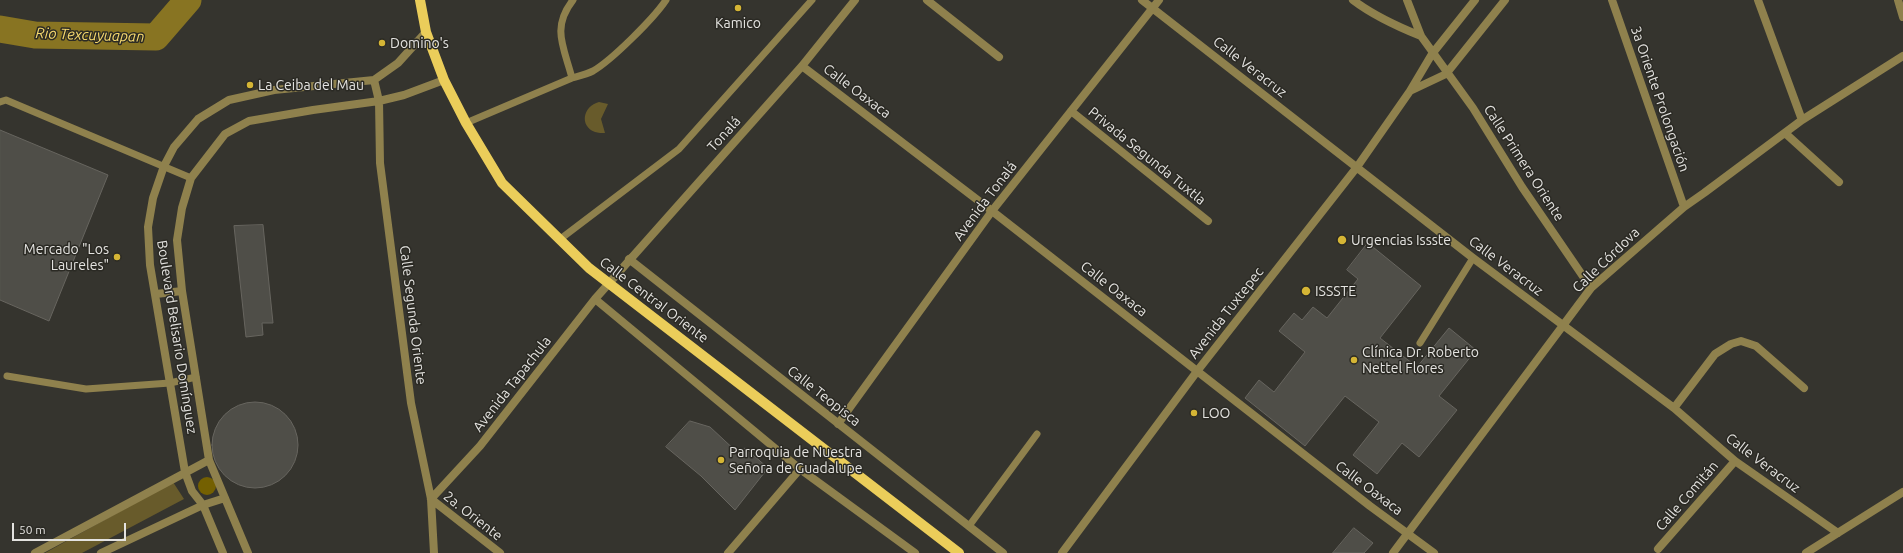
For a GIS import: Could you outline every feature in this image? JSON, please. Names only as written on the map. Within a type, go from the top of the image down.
[{"type":"main road","name":"Calle Central Oriente","points":[[420,0],[426,32],[444,80],[466,123],[502,183],[589,268],[959,553]]},
{"type":"street","name":"Tonalá","points":[[609,282],[802,66],[855,0]]},
{"type":"street","points":[[927,0],[999,57]]},
{"type":"street","name":"Calle Veracruz","points":[[1142,0],[1473,258],[1562,326],[1674,408],[1735,461],[1838,533]]},
{"type":"street","name":"Avenida Tonalá","points":[[838,424],[992,211],[1160,0]]},
{"type":"street","points":[[1353,0],[1364,9],[1392,25],[1421,36]]},
{"type":"street","name":"Calle Primera Oriente","points":[[1407,0],[1421,36],[1432,54],[1473,108],[1522,187],[1591,288]]},
{"type":"street","name":"Avenida Tuxtepec","points":[[1062,553],[1198,370],[1357,167],[1410,92],[1432,54],[1476,0]]},
{"type":"street","points":[[1446,74],[1504,0]]},
{"type":"street","name":"3a Oriente Prolongación","points":[[1612,0],[1684,207]]},
{"type":"street","points":[[1758,0],[1802,120]]},
{"type":"street","points":[[1898,0],[1903,17]]},
{"type":"street","points":[[374,80],[407,54],[426,32]]},
{"type":"street","name":"Calle Córdova","points":[[1393,553],[1409,534],[1591,288],[1684,207],[1802,120],[1903,56]]},
{"type":"street","name":"Calle Oaxaca","points":[[802,66],[1198,370],[1370,506],[1434,553]]},
{"type":"street","name":"Avenida Tuxtepec","points":[[1410,92],[1446,74]]},
{"type":"street","name":"Calle Segunda Oriente","points":[[374,80],[379,101],[380,163],[411,403],[431,499],[434,553]]},
{"type":"street","name":"Boulevard Belisario Domínguez","points":[[223,553],[203,505],[192,491],[185,472],[150,265],[148,227],[152,198],[164,166],[174,147],[198,119],[229,100],[274,90],[374,80]]},
{"type":"street","name":"Boulevard Belisario Domínguez","points":[[248,553],[209,460],[182,291],[177,240],[182,208],[191,178],[225,134],[249,121],[379,101],[404,95],[444,80]]},
{"type":"street","name":"Privada Segunda Tuxtla","points":[[1071,111],[1208,221]]},
{"type":"street","points":[[1785,133],[1839,182]]},
{"type":"street","name":"Calle Teopisca","points":[[629,259],[1003,553]]},
{"type":"street","name":"Avenida Tapachula","points":[[431,499],[480,446],[609,282]]},
{"type":"street","points":[[156,294],[182,291]]},
{"type":"street","points":[[595,299],[800,469],[915,553]]},
{"type":"street","points":[[1674,408],[1715,354],[1731,344],[1741,341],[1756,346],[1804,388]]},
{"type":"street","points":[[35,553],[209,460]]},
{"type":"street","name":"Calle Comitán","points":[[1658,549],[1735,461]]},
{"type":"street","points":[[728,553],[800,469]]},
{"type":"street","points":[[1806,553],[1903,492]]},
{"type":"street","points":[[101,553],[203,505],[225,498]]},
{"type":"street","name":"2a. Oriente","points":[[431,499],[500,553]]},
{"type":"lane","points":[[572,78],[560,31],[564,12],[573,0]]},
{"type":"lane","points":[[466,123],[572,78],[593,71],[610,58],[659,10],[666,0]]},
{"type":"lane","points":[[559,240],[679,149],[812,0]]},
{"type":"lane","points":[[0,102],[6,100],[191,178]]},
{"type":"lane","points":[[1420,343],[1473,258]]},
{"type":"lane","points":[[7,376],[86,389],[170,383],[196,377]]},
{"type":"lane","points":[[969,526],[1038,434]]},
{"type":"shaded area","points":[[599,102],[608,104],[601,119],[605,133],[596,132],[590,129],[585,121],[586,112],[594,104]]},
{"type":"shaded area","points":[[207,477],[213,480],[216,486],[213,492],[207,495],[201,492],[198,486],[201,480]]},
{"type":"shaded area","points":[[173,482],[184,499],[82,553],[45,553]]},
{"type":"building","points":[[0,130],[108,175],[49,321],[0,300]]},
{"type":"building","points":[[263,225],[273,323],[262,323],[263,335],[246,337],[234,226]]},
{"type":"building","name":"Clínica Dr. Roberto Nettel Flores","points":[[1368,243],[1421,286],[1380,338],[1417,367],[1449,328],[1476,350],[1439,396],[1457,410],[1419,457],[1402,443],[1377,474],[1353,455],[1379,422],[1345,396],[1305,446],[1245,398],[1259,380],[1274,392],[1305,352],[1279,331],[1294,313],[1302,320],[1313,307],[1327,318],[1358,279],[1347,270]]},
{"type":"building","points":[[255,402],[263,403],[279,409],[291,421],[297,437],[297,453],[291,469],[279,481],[263,487],[255,488],[247,487],[231,481],[219,469],[213,453],[212,445],[213,437],[219,421],[231,409],[247,403]]},
{"type":"building","name":"Parroquia de Nuestra Señora de Guadalupe","points":[[690,421],[710,427],[738,453],[745,448],[768,468],[735,510],[701,476],[666,447]]},
{"type":"building","points":[[1354,528],[1373,543],[1364,553],[1333,553]]},
{"type":"waterway","name":"Rio Texcuyuapan","points":[[0,29],[35,35],[156,37],[188,0]]},
{"type":"place","name":"Kamico","points":[[738,8]]},
{"type":"place","name":"Domino's","points":[[382,43]]},
{"type":"place","name":"La Ceiba del Mau","points":[[250,85]]},
{"type":"place","name":"Urgencias Issste","points":[[1342,240]]},
{"type":"place","name":"Mercado \"Los Laureles\"","points":[[117,257]]},
{"type":"place","name":"ISSSTE","points":[[1306,291]]},
{"type":"place","name":"Clínica Dr. Roberto Nettel Flores","points":[[1354,360]]},
{"type":"place","name":"LOO","points":[[1194,413]]},
{"type":"place","name":"Parroquia de Nuestra Señora de Guadalupe","points":[[721,460]]}]
